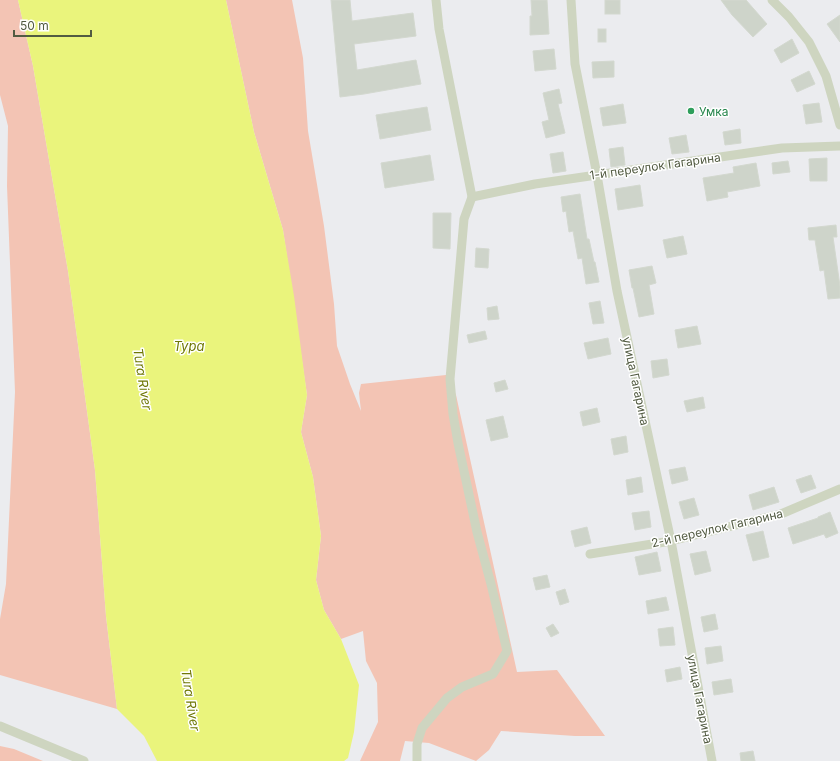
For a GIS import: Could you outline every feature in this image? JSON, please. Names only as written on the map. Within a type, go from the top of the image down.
[{"type":"street","points":[[417,761],[417,744],[422,728],[448,698],[462,687],[492,674],[507,651],[492,584],[477,532],[453,414],[450,379],[464,219],[472,197],[439,29],[436,0]]},
{"type":"street","name":"улица Гагарина","points":[[571,0],[575,64],[598,174],[617,291],[671,541],[712,761]]},
{"type":"street","points":[[772,0],[789,17],[809,42],[826,76],[840,125]]},
{"type":"street","name":"1-й переулок Гагарина","points":[[472,197],[535,184],[598,174],[782,148],[840,146]]},
{"type":"street","name":"2-й переулок Гагарина","points":[[590,554],[671,541],[781,514],[840,489]]},
{"type":"street","points":[[0,726],[84,761]]},
{"type":"shaded area","points":[[0,0],[18,0],[33,66],[68,271],[95,470],[106,616],[117,709],[0,675],[0,619],[6,584],[15,392],[7,186],[8,126],[0,95]]},
{"type":"shaded area","points":[[226,0],[292,0],[303,58],[308,131],[324,226],[334,304],[337,346],[361,411],[359,393],[361,384],[446,375],[456,395],[517,672],[557,670],[605,736],[575,736],[501,731],[489,750],[476,761],[429,743],[405,741],[400,761],[360,761],[378,722],[377,683],[366,661],[363,631],[341,639],[324,610],[316,580],[321,536],[313,477],[301,432],[307,395],[283,230],[254,132]]},
{"type":"shaded area","points":[[0,746],[14,749],[43,761],[0,761]]},
{"type":"water","name":"Тура","points":[[18,0],[226,0],[254,132],[283,230],[294,296],[307,395],[301,432],[313,477],[321,536],[316,580],[324,610],[341,639],[359,685],[354,732],[348,758],[344,761],[157,761],[144,736],[117,709],[106,616],[95,470],[68,271],[33,66]]},
{"type":"building","points":[[331,0],[350,0],[352,21],[413,13],[416,36],[354,44],[357,70],[416,60],[421,84],[340,97]]},
{"type":"building","points":[[531,0],[547,0],[549,34],[530,35],[530,16],[532,16]]},
{"type":"building","points":[[605,0],[620,0],[620,14],[605,14]]},
{"type":"building","points":[[721,0],[746,0],[767,24],[753,37],[732,15]]},
{"type":"building","points":[[840,15],[840,42],[827,24]]},
{"type":"building","points":[[598,29],[606,29],[606,42],[598,42]]},
{"type":"building","points":[[792,39],[799,53],[781,63],[774,50]]},
{"type":"building","points":[[554,49],[556,69],[535,71],[533,51]]},
{"type":"building","points":[[614,61],[614,77],[593,78],[592,62]]},
{"type":"building","points":[[809,71],[815,84],[797,92],[791,80]]},
{"type":"building","points":[[559,89],[562,103],[558,104],[565,133],[546,138],[542,122],[549,120],[543,93]]},
{"type":"building","points":[[819,103],[822,122],[806,124],[803,105]]},
{"type":"building","points":[[623,104],[626,123],[603,126],[600,108]]},
{"type":"building","points":[[427,107],[431,130],[380,139],[376,115]]},
{"type":"building","points":[[740,129],[741,143],[725,145],[723,132]]},
{"type":"building","points":[[686,135],[689,152],[672,154],[669,138]]},
{"type":"building","points":[[623,147],[625,165],[611,167],[609,149]]},
{"type":"building","points":[[563,152],[566,171],[553,173],[550,154]]},
{"type":"building","points":[[430,155],[434,180],[385,188],[381,163]]},
{"type":"building","points":[[827,158],[827,181],[810,181],[809,159]]},
{"type":"building","points":[[788,161],[790,172],[773,174],[772,163]]},
{"type":"building","points":[[756,163],[760,186],[727,192],[728,197],[707,201],[703,178],[734,173],[733,167]]},
{"type":"building","points":[[640,185],[643,206],[618,210],[615,189]]},
{"type":"building","points":[[580,194],[587,239],[589,239],[599,282],[586,284],[582,258],[578,259],[573,231],[569,232],[566,211],[563,212],[561,197]]},
{"type":"building","points":[[433,213],[451,213],[450,249],[433,248]]},
{"type":"building","points":[[836,225],[837,237],[833,237],[840,286],[840,298],[828,299],[824,270],[820,271],[815,240],[809,240],[808,228]]},
{"type":"building","points":[[683,236],[687,254],[667,258],[663,240]]},
{"type":"building","points":[[476,248],[489,249],[488,268],[475,267]]},
{"type":"building","points":[[652,266],[656,283],[649,285],[654,314],[639,317],[629,270]]},
{"type":"building","points":[[600,301],[604,323],[593,324],[589,303]]},
{"type":"building","points":[[497,306],[499,319],[488,320],[487,308]]},
{"type":"building","points":[[697,326],[701,344],[678,348],[675,330]]},
{"type":"building","points":[[485,331],[487,339],[469,343],[467,335]]},
{"type":"building","points":[[608,338],[611,354],[588,359],[584,343]]},
{"type":"building","points":[[667,359],[669,375],[653,378],[651,361]]},
{"type":"building","points":[[505,380],[508,389],[496,392],[494,383]]},
{"type":"building","points":[[703,397],[705,408],[687,412],[684,401]]},
{"type":"building","points":[[597,408],[600,422],[583,426],[580,412]]},
{"type":"building","points":[[503,416],[508,437],[491,441],[486,420]]},
{"type":"building","points":[[626,436],[628,452],[614,455],[611,439]]},
{"type":"building","points":[[685,467],[688,480],[672,484],[669,470]]},
{"type":"building","points":[[811,475],[816,488],[801,493],[796,480]]},
{"type":"building","points":[[641,477],[643,492],[628,495],[626,480]]},
{"type":"building","points":[[774,487],[779,502],[753,510],[749,495]]},
{"type":"building","points":[[694,498],[699,515],[684,519],[679,502]]},
{"type":"building","points":[[649,511],[651,527],[635,530],[632,513]]},
{"type":"building","points":[[830,512],[838,533],[826,538],[824,534],[793,544],[788,528],[818,518]]},
{"type":"building","points":[[587,527],[591,543],[575,547],[571,531]]},
{"type":"building","points":[[763,531],[769,557],[753,561],[746,535]]},
{"type":"building","points":[[706,551],[711,571],[695,575],[690,554]]},
{"type":"building","points":[[657,552],[661,571],[639,575],[635,557]]},
{"type":"building","points":[[547,575],[550,587],[536,590],[533,578]]},
{"type":"building","points":[[565,589],[569,602],[560,605],[556,592]]},
{"type":"building","points":[[666,597],[669,610],[648,614],[646,601]]},
{"type":"building","points":[[715,614],[718,629],[704,632],[701,617]]},
{"type":"building","points":[[553,624],[559,633],[551,637],[546,628]]},
{"type":"building","points":[[673,627],[675,645],[660,646],[658,629]]},
{"type":"building","points":[[721,646],[723,661],[707,664],[705,648]]},
{"type":"building","points":[[680,667],[682,679],[667,682],[665,670]]},
{"type":"building","points":[[731,679],[733,692],[714,695],[712,682]]},
{"type":"building","points":[[753,751],[755,761],[741,761],[740,753]]},
{"type":"place","name":"Умка","points":[[691,111]]},
{"type":"water label","name":"Tura River","points":[[143,379]]},
{"type":"water label","name":"Tura River","points":[[191,700]]}]
